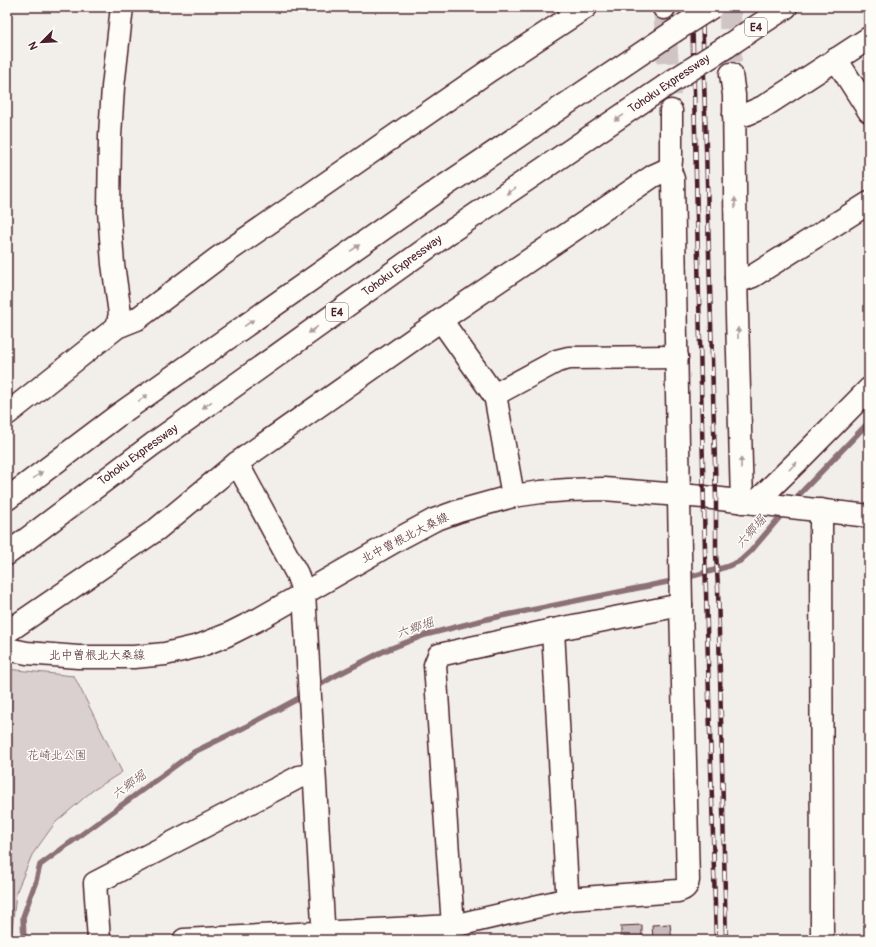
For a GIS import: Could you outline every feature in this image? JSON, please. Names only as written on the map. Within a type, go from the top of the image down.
[{"type":"main road","points":[[117,328],[120,314],[113,264],[109,211],[110,136],[113,87],[122,7]]},
{"type":"main road","points":[[7,414],[117,328],[137,318],[224,254],[490,70],[586,7]]},
{"type":"main road","points":[[7,498],[117,416],[421,202],[672,32],[712,7]]},
{"type":"main road","name":"Tohoku Expressway","points":[[7,554],[153,444],[447,234],[674,80],[786,7]]},
{"type":"main road","points":[[734,105],[747,114],[763,107],[869,38]]},
{"type":"main road","points":[[836,60],[869,111]]},
{"type":"main road","points":[[731,74],[734,105],[736,278],[756,503]]},
{"type":"main road","points":[[184,940],[324,936],[453,926],[569,899],[678,891],[684,890],[687,886],[673,179],[670,171],[671,111]]},
{"type":"main road","points":[[7,632],[156,530],[237,463],[441,320],[653,176],[664,171],[670,171]]},
{"type":"main road","points":[[736,278],[753,276],[869,203]]},
{"type":"main road","points":[[441,320],[494,395],[513,496]]},
{"type":"main road","points":[[494,395],[557,361],[569,358],[677,357]]},
{"type":"main road","points":[[756,503],[869,389]]},
{"type":"main road","points":[[237,463],[297,574],[304,593],[324,936]]},
{"type":"main road","name":"北中曽根北大桑線","points":[[7,650],[78,658],[134,657],[165,654],[199,646],[227,635],[259,619],[434,520],[459,511],[513,496],[541,492],[604,489],[680,494],[869,516]]},
{"type":"main road","points":[[813,509],[822,940]]},
{"type":"main road","points":[[453,926],[435,665],[439,656],[681,598]]},
{"type":"main road","points":[[552,630],[567,889],[569,899]]},
{"type":"main road","points":[[99,940],[95,883],[299,777],[314,775]]},
{"type":"green space","name":"花崎北公園","points":[[7,669],[74,676],[122,772],[92,791],[55,823],[32,855],[16,893],[11,940],[7,940]]},
{"type":"building","points":[[670,924],[672,940],[653,940],[652,925]]},
{"type":"building","points":[[642,925],[642,940],[621,940],[621,926]]},
{"type":"building","points":[[446,936],[447,940],[394,940]]},
{"type":"waterway","name":"六郷堀","points":[[793,501],[869,422]]},
{"type":"waterway","name":"六郷堀","points":[[685,578],[726,567],[740,561],[751,551],[784,512]]},
{"type":"waterway","name":"六郷堀","points":[[315,688],[384,651],[425,635],[487,619],[677,580]]},
{"type":"waterway","name":"六郷堀","points":[[24,940],[23,917],[40,865],[194,752],[305,695]]},
{"type":"tunnel","points":[[730,7],[731,74]]},
{"type":"tunnel","points":[[664,8],[671,111]]},
{"type":"railway","points":[[692,7],[716,940]]},
{"type":"railway","points":[[702,7],[716,498],[716,553],[726,940]]}]
